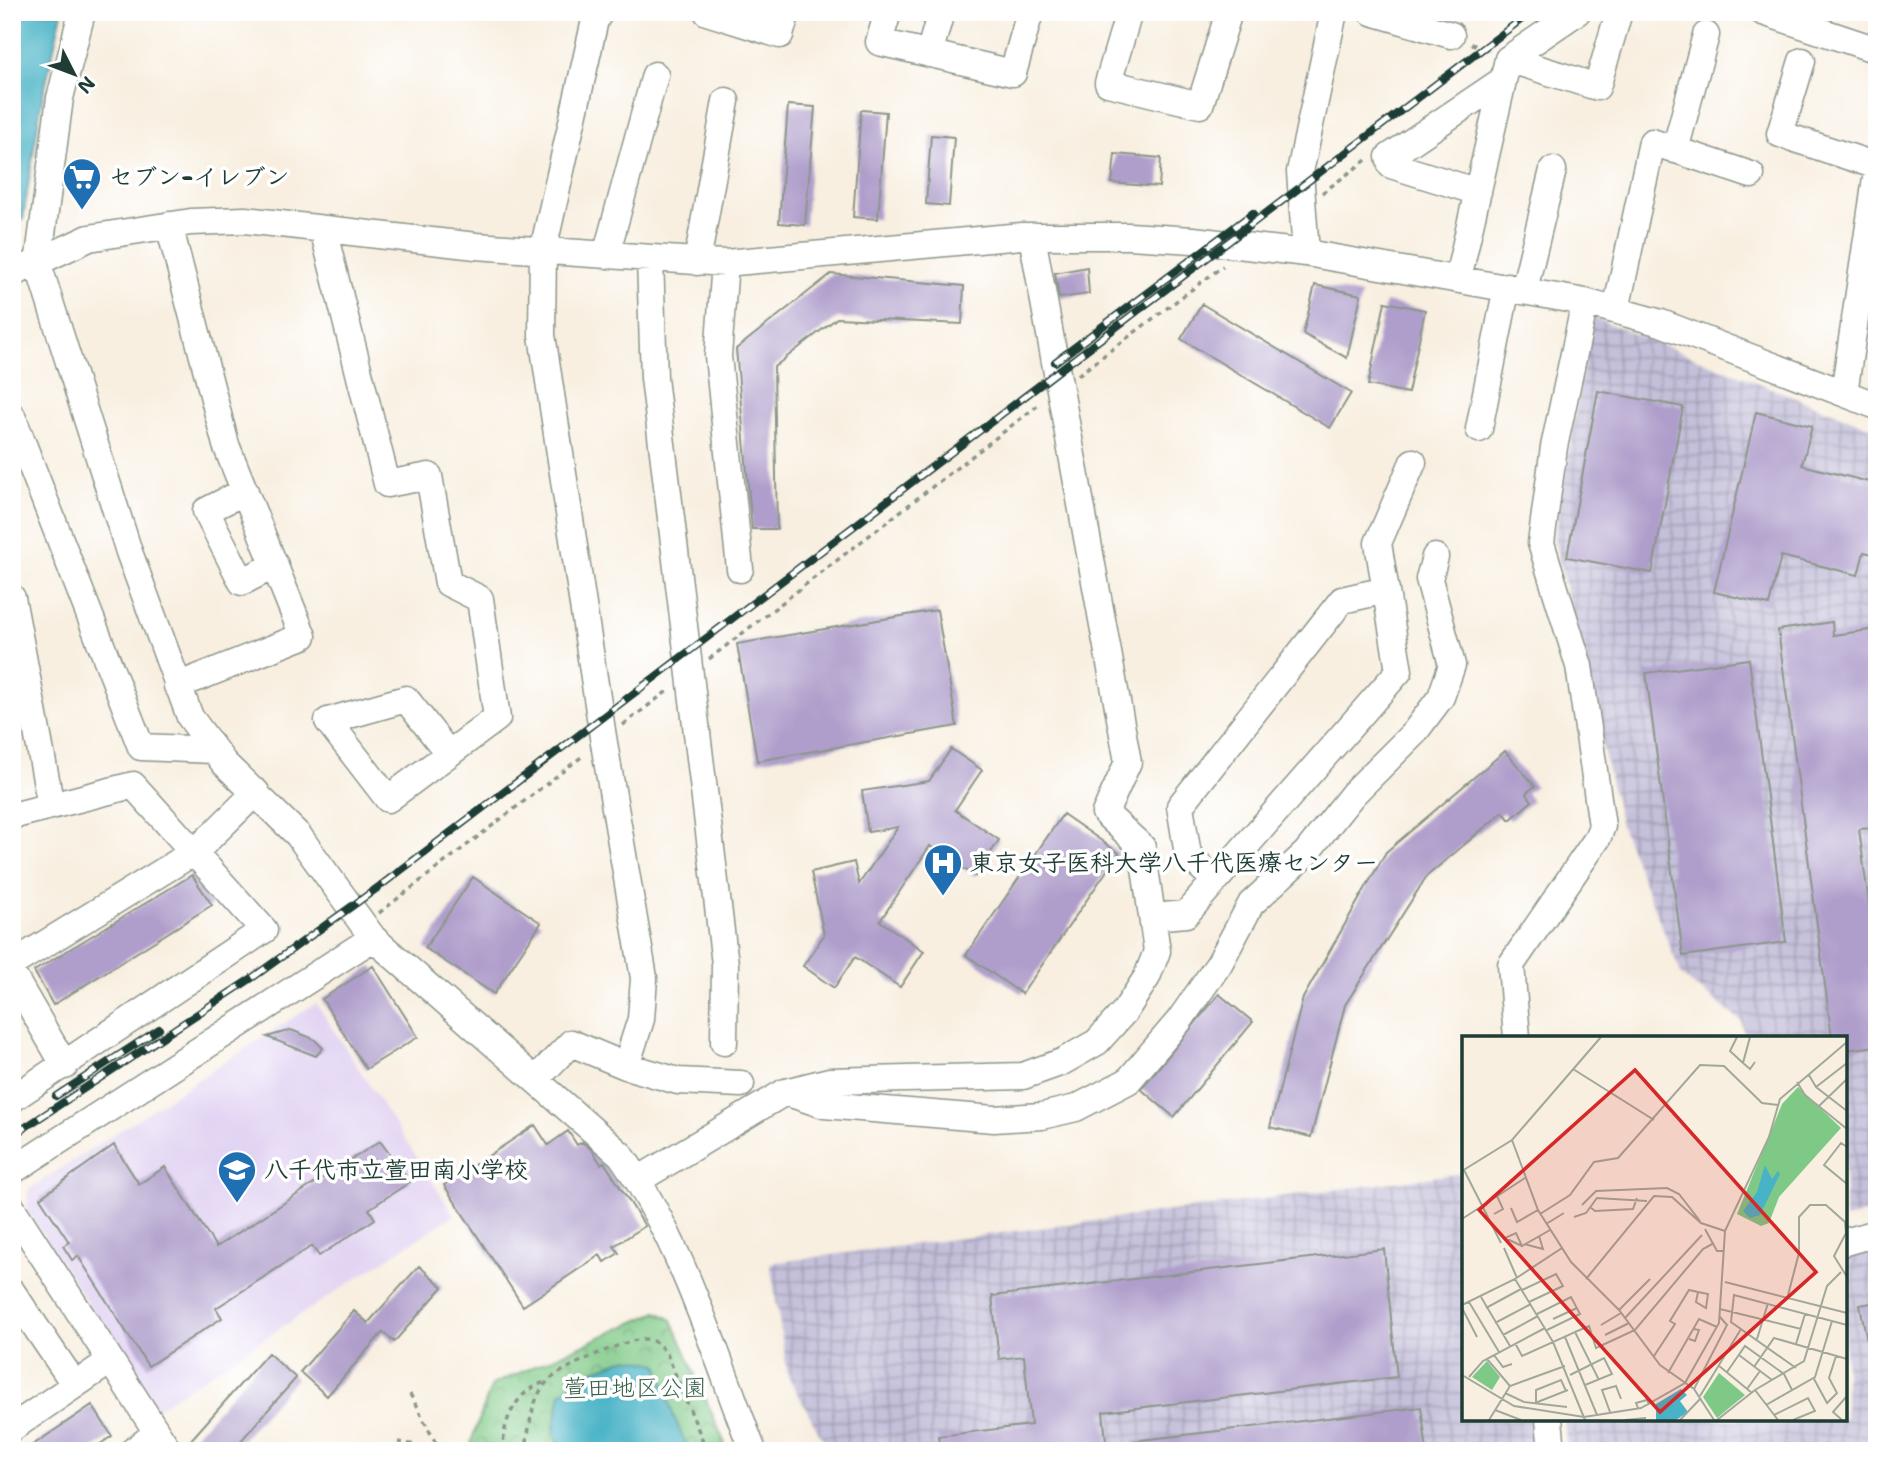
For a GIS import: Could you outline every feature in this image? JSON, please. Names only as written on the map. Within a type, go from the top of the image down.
[{"type":"street","points":[[82,12],[61,98],[38,264],[129,552],[190,717],[213,750],[298,835],[368,931],[621,1154],[638,1180],[679,1262],[753,1451]]},
{"type":"street","points":[[600,12],[595,20],[543,250],[542,335],[604,740],[644,978],[641,1019],[626,1066]]},
{"type":"street","points":[[707,12],[780,35],[787,12]]},
{"type":"street","points":[[888,12],[879,42],[1013,73],[1030,12]]},
{"type":"street","points":[[929,54],[941,12]]},
{"type":"street","points":[[1129,12],[1108,83],[1200,105],[1229,12]]},
{"type":"street","points":[[1306,253],[1300,172],[1334,12]]},
{"type":"street","points":[[1372,12],[1451,35]]},
{"type":"street","points":[[1478,192],[1391,165],[1389,157],[1577,12]]},
{"type":"street","points":[[1506,69],[1597,87],[1619,12]]},
{"type":"street","points":[[1763,12],[1877,50]]},
{"type":"street","points":[[1675,150],[1706,35]]},
{"type":"street","points":[[1802,61],[1780,134],[1877,166]]},
{"type":"street","points":[[1458,278],[1506,69]]},
{"type":"street","points":[[606,256],[655,75]]},
{"type":"street","points":[[697,262],[726,101]]},
{"type":"street","points":[[1616,310],[1652,142],[1751,175]]},
{"type":"street","points":[[1479,429],[1515,288],[1553,170]]},
{"type":"street","points":[[1844,393],[1877,172]]},
{"type":"street","points":[[12,274],[89,238],[169,225],[245,220],[476,246],[725,263],[1032,236],[1129,236],[1306,253],[1585,302],[1661,323],[1877,406]]},
{"type":"street","points":[[169,225],[226,445],[303,636],[177,686]]},
{"type":"street","points":[[323,229],[387,484],[429,476],[448,583],[480,599],[497,718],[449,754]]},
{"type":"street","points":[[638,1180],[785,1092],[829,1081],[1023,1076],[1062,1062],[1097,1042],[1125,1011],[1147,977],[1157,951],[1142,847],[1105,813],[1128,762],[1032,236]]},
{"type":"street","points":[[650,259],[654,378],[725,964],[724,1042]]},
{"type":"street","points":[[725,263],[718,356],[740,569]]},
{"type":"street","points":[[1517,1036],[1511,965],[1597,838],[1602,826],[1579,666],[1541,542],[1554,447],[1585,302]]},
{"type":"street","points":[[12,416],[141,747],[213,750]]},
{"type":"street","points":[[1152,918],[1186,914],[1399,671],[1378,543],[1413,462]]},
{"type":"street","points":[[245,491],[206,511],[242,582],[275,565]]},
{"type":"street","points":[[785,1092],[824,1105],[994,1119],[1042,1116],[1076,1108],[1128,1081],[1179,1021],[1219,964],[1251,904],[1306,853],[1353,794],[1414,733],[1441,697],[1451,665],[1429,579],[1435,557]]},
{"type":"street","points":[[1215,880],[1188,855],[1180,806],[1342,600],[1386,590]]},
{"type":"street","points":[[12,598],[24,730],[51,806]]},
{"type":"street","points":[[12,817],[134,785],[196,851],[264,930],[65,1066],[12,1099]]},
{"type":"street","points":[[12,964],[196,851],[256,792]]},
{"type":"street","points":[[12,1171],[368,931]]},
{"type":"street","points":[[12,974],[65,1066]]},
{"type":"street","points":[[537,1078],[571,1043],[626,1066],[678,1081],[741,1084]]},
{"type":"street","points":[[12,1208],[163,1442],[133,1451]]},
{"type":"street","points":[[1847,1241],[1877,1233]]},
{"type":"street","points":[[59,1282],[16,1305],[75,1385]]},
{"type":"street","points":[[12,1428],[110,1361]]},
{"type":"street","points":[[1549,1421],[1552,1451]]},
{"type":"path","points":[[1451,35],[1506,69]]},
{"type":"path","points":[[1303,208],[1369,158]]},
{"type":"path","points":[[1073,379],[1249,246]]},
{"type":"path","points":[[368,931],[604,740],[1051,395]]},
{"type":"path","points":[[533,1451],[527,1441],[530,1417],[548,1382],[569,1366],[643,1339],[656,1342],[674,1367],[707,1451]]},
{"type":"path","points":[[504,1451],[507,1424],[516,1403],[535,1384],[548,1382]]},
{"type":"path","points":[[410,1394],[440,1450]]},
{"type":"path","points":[[398,1443],[440,1450]]},
{"type":"shaded area","points":[[1592,317],[1877,430],[1877,1211],[1847,1218],[1847,1036],[1745,1036],[1742,1022],[1682,976],[1621,826],[1554,538]]},
{"type":"shaded area","points":[[316,1003],[454,1215],[156,1409],[27,1210],[28,1190]]},
{"type":"shaded area","points":[[1462,1173],[1462,1421],[1532,1421],[1535,1451],[829,1451],[788,1376],[770,1263]]},
{"type":"shaded area","points":[[1877,1249],[1877,1451],[1567,1451],[1564,1421],[1847,1421],[1847,1257]]},
{"type":"green space","name":"萱田地区公園","points":[[657,1312],[672,1320],[728,1451],[475,1451],[471,1442],[492,1385]]},
{"type":"water","points":[[12,12],[62,13],[41,105],[23,219],[12,219]]},
{"type":"water","points":[[628,1358],[658,1364],[673,1415],[689,1451],[559,1451],[559,1441],[553,1434],[561,1393],[586,1373]]},
{"type":"building","points":[[788,105],[815,107],[805,225],[779,223]]},
{"type":"building","points":[[861,110],[886,112],[878,219],[853,217]]},
{"type":"building","points":[[931,135],[954,137],[949,206],[926,204]]},
{"type":"building","points":[[1115,154],[1161,158],[1159,187],[1112,183]]},
{"type":"building","points":[[1087,267],[1089,294],[1059,298],[1055,273]]},
{"type":"building","points":[[831,274],[964,286],[962,324],[837,318],[774,367],[777,529],[752,529],[736,349]]},
{"type":"building","points":[[1315,285],[1361,295],[1347,358],[1303,334]]},
{"type":"building","points":[[1385,302],[1425,310],[1408,393],[1368,385]]},
{"type":"building","points":[[1202,304],[1351,393],[1330,428],[1181,339]]},
{"type":"building","points":[[1598,391],[1683,407],[1652,573],[1567,557]]},
{"type":"building","points":[[1756,412],[1812,426],[1802,465],[1877,484],[1877,555],[1864,552],[1858,575],[1781,556],[1769,605],[1714,592]]},
{"type":"building","points":[[937,610],[957,726],[757,761],[737,644]]},
{"type":"building","points":[[1832,622],[1833,635],[1877,629],[1877,828],[1859,829],[1877,966],[1877,1046],[1847,1050],[1847,1036],[1832,1036],[1778,630]]},
{"type":"building","points":[[1749,659],[1786,942],[1683,956],[1646,673]]},
{"type":"building","points":[[951,749],[982,770],[955,810],[999,840],[975,876],[930,846],[880,921],[924,951],[900,987],[855,957],[834,988],[803,966],[824,935],[811,872],[854,862],[859,884],[898,827],[868,832],[862,791],[929,781]]},
{"type":"building","points":[[1505,751],[1535,786],[1526,793],[1532,801],[1510,820],[1503,812],[1427,876],[1345,1005],[1311,1137],[1270,1127],[1303,998],[1386,852]]},
{"type":"building","points":[[1063,814],[1119,853],[1022,994],[966,955]]},
{"type":"building","points":[[192,875],[212,905],[53,1005],[34,971]]},
{"type":"building","points":[[473,877],[541,923],[494,994],[425,948]]},
{"type":"building","points":[[373,966],[418,1037],[366,1069],[322,999]]},
{"type":"building","points":[[1219,994],[1253,1022],[1174,1117],[1141,1089]]},
{"type":"building","points":[[291,1030],[314,1039],[323,1048],[316,1056],[267,1037]]},
{"type":"building","points":[[535,1125],[548,1145],[568,1131],[577,1145],[582,1142],[592,1150],[601,1164],[604,1162],[645,1226],[614,1246],[619,1253],[604,1262],[600,1255],[523,1306],[444,1185]]},
{"type":"building","points":[[380,1141],[410,1182],[369,1209],[375,1219],[319,1256],[312,1246],[216,1308],[222,1318],[148,1366],[78,1256],[72,1260],[63,1246],[69,1242],[40,1198],[114,1145],[139,1184],[165,1167],[216,1247]]},
{"type":"building","points":[[1384,1249],[1397,1377],[1103,1412],[1107,1451],[940,1451],[938,1436],[1031,1425],[1024,1356],[999,1359],[992,1296]]},
{"type":"building","points":[[419,1266],[443,1287],[394,1342],[383,1332],[327,1396],[300,1372],[354,1311],[368,1323]]},
{"type":"building","points":[[1877,1302],[1877,1356],[1870,1356],[1860,1305]]},
{"type":"building","points":[[268,1353],[296,1378],[232,1451],[198,1451],[189,1442]]},
{"type":"building","points":[[92,1405],[112,1436],[90,1451],[24,1451]]},
{"type":"building","points":[[1421,1407],[1427,1451],[1133,1451],[1133,1441]]},
{"type":"railway","points":[[12,1136],[252,978],[380,886],[1531,12]]},
{"type":"railway","points":[[1055,362],[1253,213]]},
{"type":"railway","points":[[56,1096],[159,1029]]},
{"type":"place","name":"セブン-イレブン","points":[[82,211]]},
{"type":"place","name":"東京女子医科大学八千代医療センター","points":[[943,897]]},
{"type":"place","name":"八千代市立萱田南小学校","points":[[237,1204]]}]
